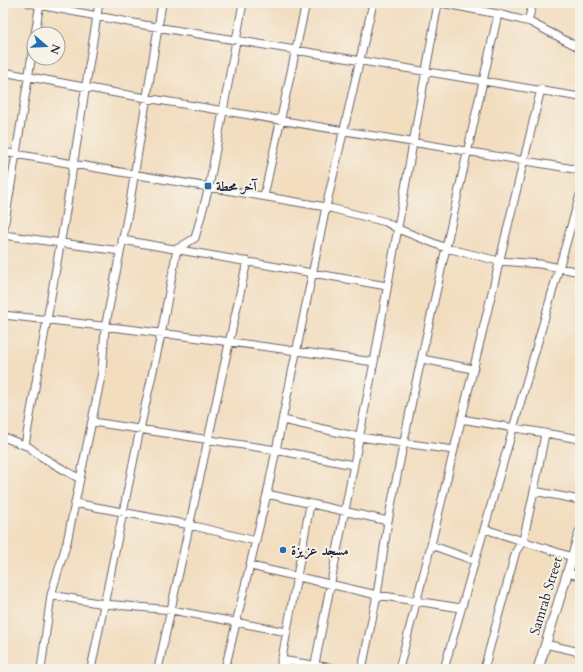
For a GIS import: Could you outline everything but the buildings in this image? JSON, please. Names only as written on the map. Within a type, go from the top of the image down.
[{"type":"street","points":[[29,3],[360,62],[427,71],[483,82],[541,89],[580,97]]},
{"type":"street","points":[[26,445],[74,164],[99,3]]},
{"type":"street","points":[[41,669],[51,595],[67,542],[93,422],[102,372],[105,328],[148,98],[162,3]]},
{"type":"street","points":[[91,669],[140,429],[161,335],[177,249],[195,238],[209,187],[243,3]]},
{"type":"street","points":[[264,196],[306,3]]},
{"type":"street","points":[[225,669],[251,566],[267,494],[326,207],[345,131],[373,3]]},
{"type":"street","points":[[315,667],[374,362],[440,3],[475,6],[498,14],[528,21],[580,48]]},
{"type":"street","points":[[528,21],[533,3]]},
{"type":"street","points":[[36,26],[40,4]]},
{"type":"street","points":[[362,669],[404,442],[498,14]]},
{"type":"street","points":[[31,66],[3,234],[120,251]]},
{"type":"street","points":[[3,72],[148,98],[580,170]]},
{"type":"street","points":[[399,669],[431,545],[499,261],[525,161],[541,89]]},
{"type":"street","points":[[3,152],[326,207],[386,222],[398,229],[446,248],[499,261],[559,267],[580,272]]},
{"type":"street","points":[[444,669],[580,195]]},
{"type":"street","points":[[122,240],[387,286]]},
{"type":"street","points":[[158,669],[247,261]]},
{"type":"street","points":[[3,315],[161,335],[230,341],[374,362]]},
{"type":"street","points":[[422,360],[473,369]]},
{"type":"street","points":[[461,419],[545,434],[580,438]]},
{"type":"street","points":[[282,420],[359,437],[454,450]]},
{"type":"street","points":[[93,422],[276,450],[353,465]]},
{"type":"street","points":[[484,669],[516,551],[522,541],[534,491],[545,434]]},
{"type":"street","points":[[3,437],[26,445],[80,480]]},
{"type":"street","points":[[534,491],[580,500]]},
{"type":"street","points":[[267,494],[388,522]]},
{"type":"street","points":[[75,503],[190,525],[256,541]]},
{"type":"street","points":[[280,669],[310,505]]},
{"type":"street","points":[[485,529],[572,557]]},
{"type":"street","name":"Samrab Street","points":[[538,669],[580,532]]},
{"type":"street","points":[[431,545],[475,560]]},
{"type":"street","points":[[251,566],[377,594],[461,608]]},
{"type":"street","points":[[567,573],[580,576]]},
{"type":"street","points":[[51,595],[104,604],[172,610],[287,632]]},
{"type":"street","points":[[546,644],[580,652]]},
{"type":"street","points":[[282,660],[315,667],[339,669]]},
{"type":"place","name":"آخر محطة","points":[[208,186]]},
{"type":"place","name":"مسجد عزيزة","points":[[283,550]]}]
